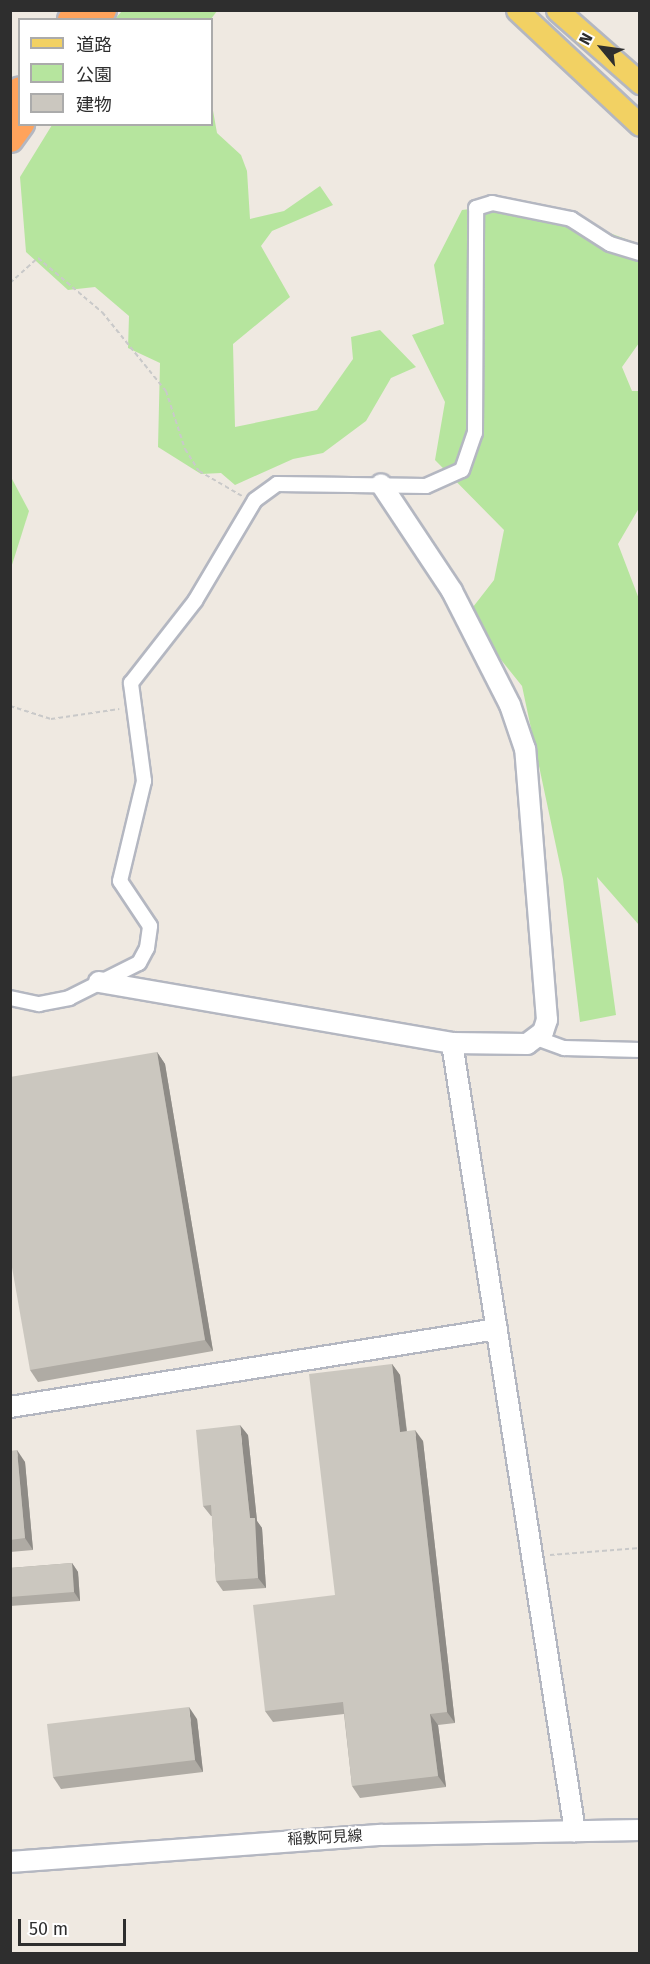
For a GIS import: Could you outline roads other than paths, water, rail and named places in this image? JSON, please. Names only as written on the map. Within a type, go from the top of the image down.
[{"type":"highway","points":[[10,139],[20,126]]},
{"type":"main road","points":[[517,10],[639,125]]},
{"type":"main road","points":[[557,10],[639,83]]},
{"type":"street","points":[[10,999],[39,1004],[69,998],[139,963],[147,948],[150,926],[120,881],[144,782],[136,706],[131,683],[195,601],[254,502],[277,484],[426,486],[462,470],[475,433],[476,208],[492,202],[571,219],[610,244],[639,253]]},
{"type":"street","points":[[99,982],[452,1043],[527,1044],[539,1039],[548,1020],[525,749],[510,705],[452,591],[381,484]]},
{"type":"street","points":[[539,1039],[564,1048],[639,1050]]},
{"type":"street","points":[[452,1043],[575,1831]]},
{"type":"street","points":[[10,1407],[497,1329]]},
{"type":"street","name":"稲敷阿見線","points":[[10,1862],[302,1839],[639,1830]]}]
